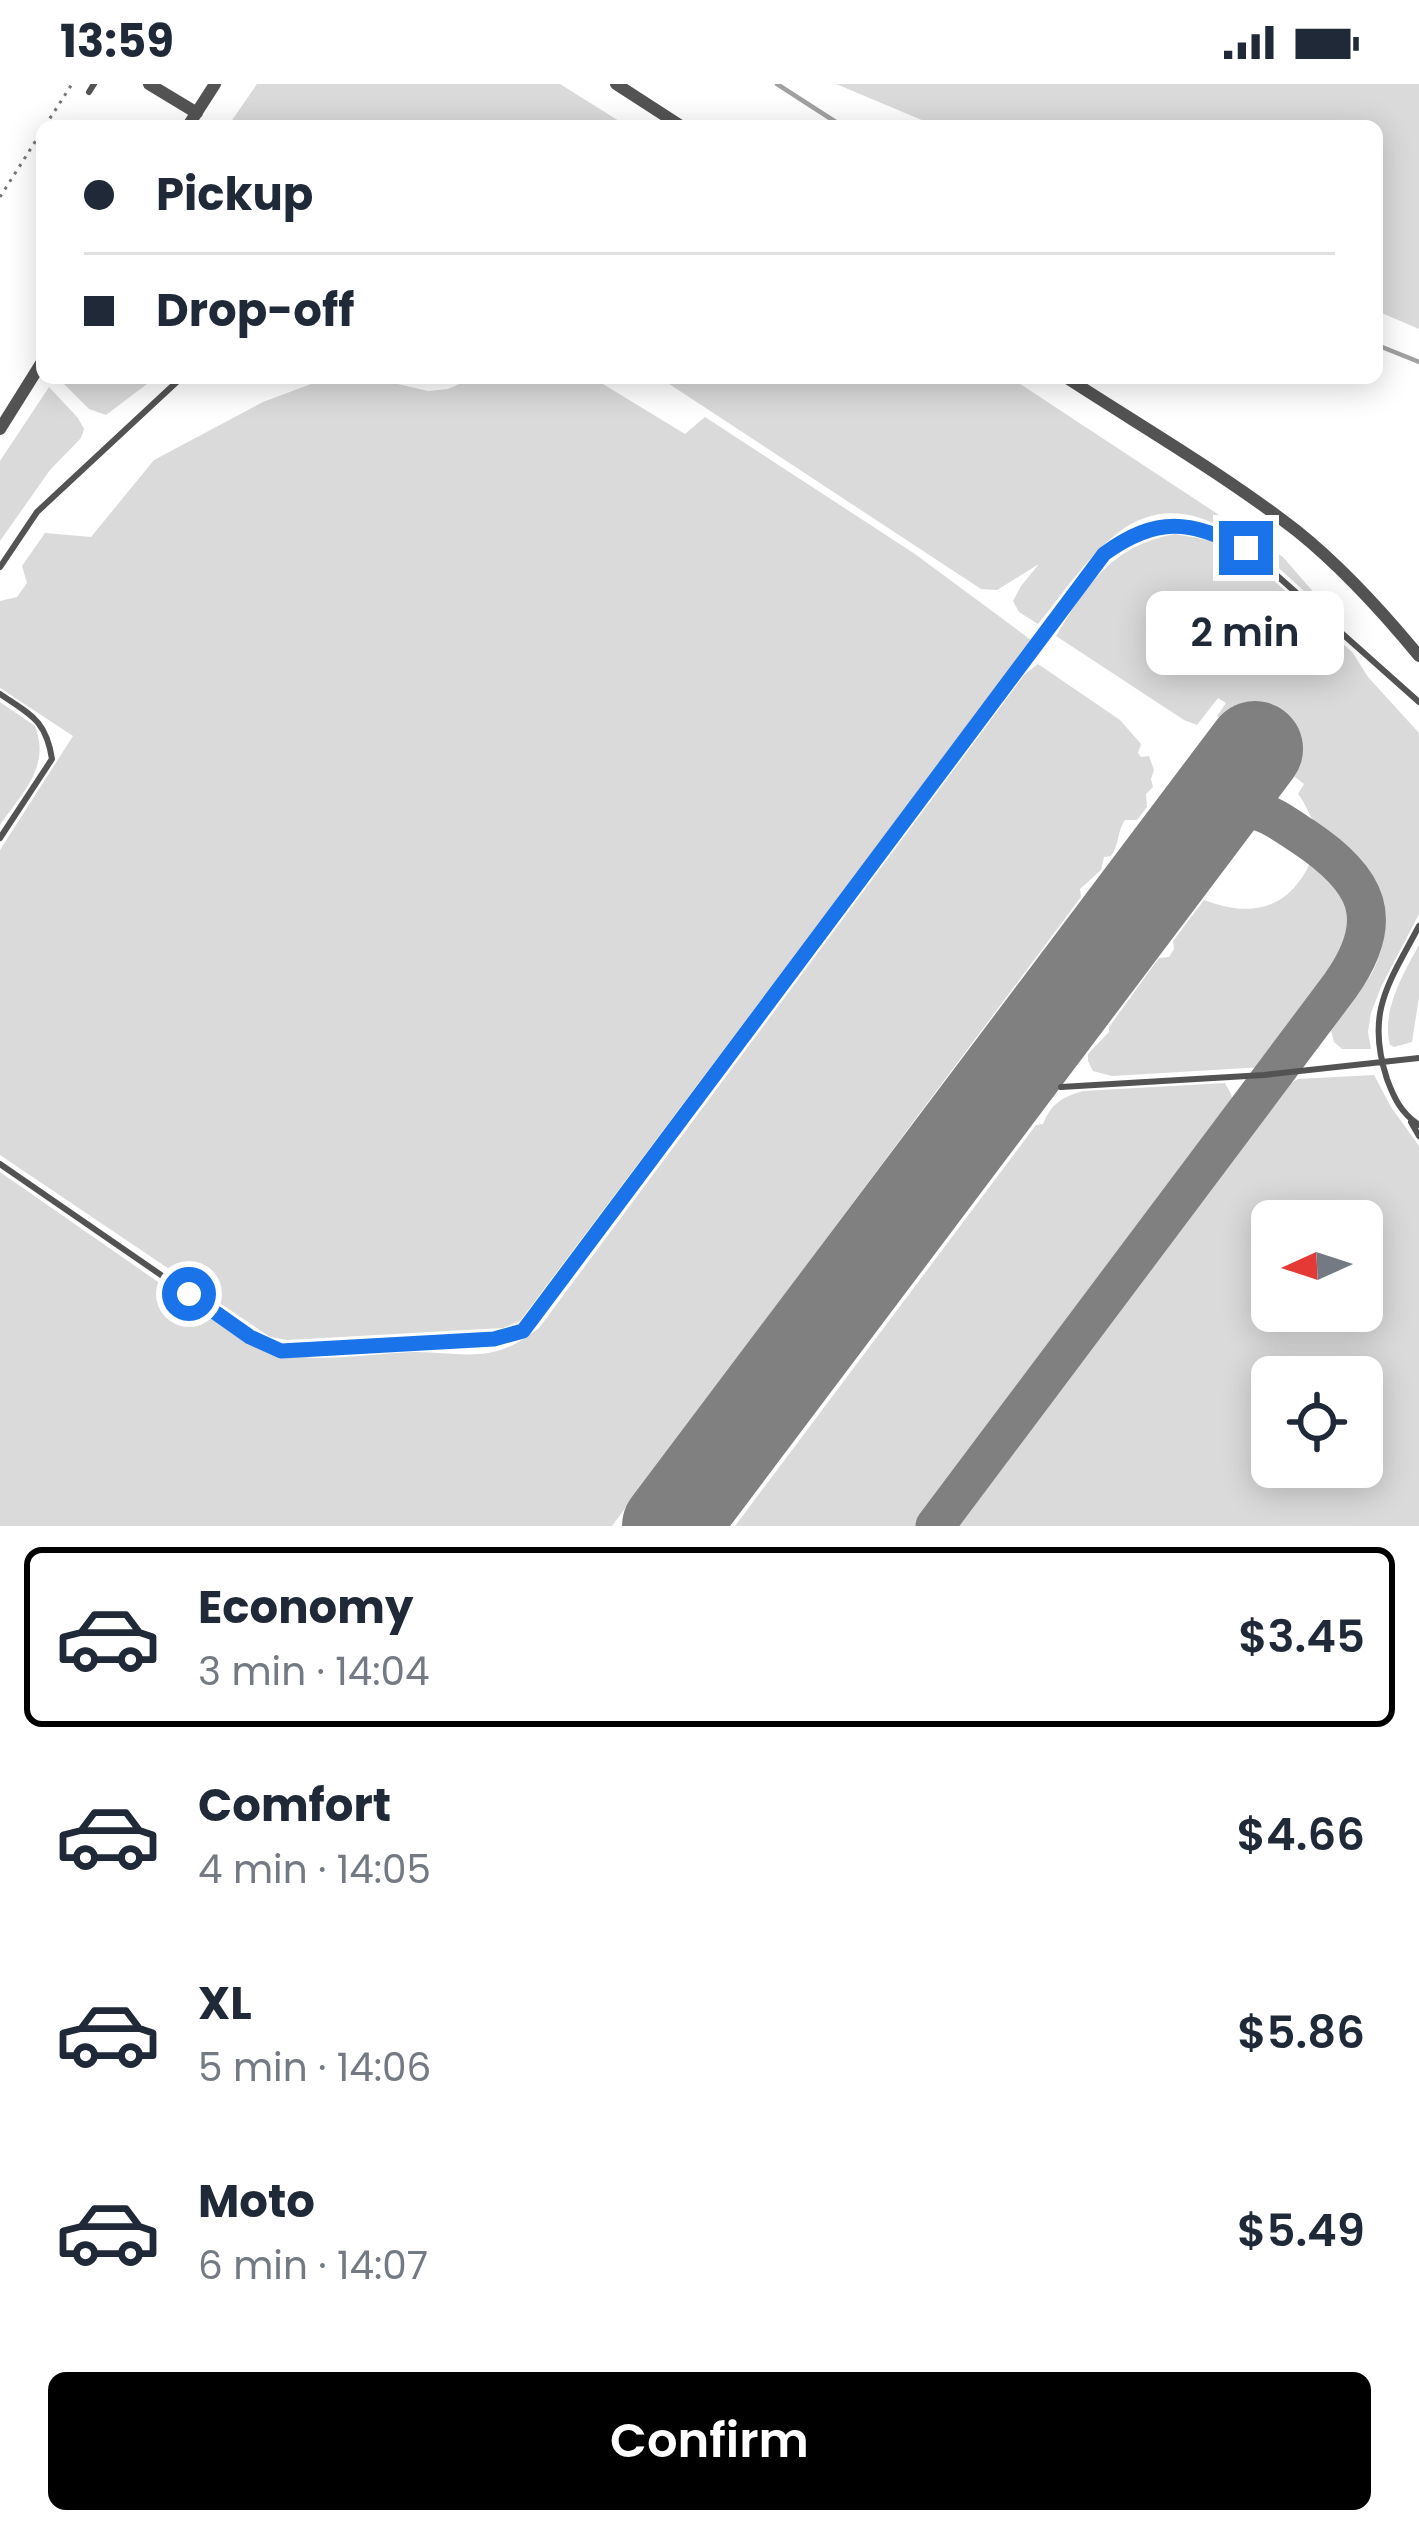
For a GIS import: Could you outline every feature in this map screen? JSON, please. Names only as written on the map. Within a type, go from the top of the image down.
[{"type":"street","points":[[148,84],[192,120],[214,84]]},
{"type":"street","points":[[616,84],[672,120]]},
{"type":"street","points":[[0,430],[36,372]]},
{"type":"street","points":[[1076,384],[1301,534],[1364,593],[1419,656]]},
{"type":"lane","points":[[0,567],[38,512],[176,384]]},
{"type":"lane","points":[[0,1164],[250,1337],[281,1351],[494,1339],[523,1331],[1072,593],[1104,554],[1132,533],[1167,525],[1207,530],[1246,548],[1419,702]]},
{"type":"lane","points":[[0,694],[38,721],[48,735],[52,759],[0,838]]},
{"type":"lane","points":[[1419,926],[1383,999],[1376,1033],[1392,1093],[1419,1136]]},
{"type":"lane","points":[[1060,1087],[1264,1075],[1419,1058]]},
{"type":"lane","points":[[1409,1118],[1419,1125]]},
{"type":"path","points":[[50,120],[72,84]]},
{"type":"path","points":[[0,196],[36,141]]},
{"type":"shaded area","points":[[257,84],[560,84],[617,120],[232,120]]},
{"type":"shaded area","points":[[836,84],[1419,84],[1419,329],[1383,314],[1383,120],[922,120]]},
{"type":"shaded area","points":[[64,384],[147,384],[106,415],[89,409]]},
{"type":"shaded area","points":[[311,384],[398,384],[428,391],[459,384],[603,384],[685,434],[705,417],[915,554],[1031,640],[520,1321],[503,1328],[287,1340],[270,1337],[0,1155],[0,850],[73,736],[0,688],[0,601],[17,597],[27,583],[22,566],[45,533],[91,537],[154,460],[263,402]]},
{"type":"shaded area","points":[[669,384],[1020,384],[1283,557],[1329,610],[1228,530],[1174,513],[1147,517],[1119,532],[1086,564],[1038,624],[1019,612],[1013,601],[1039,564],[997,590],[981,589]]},
{"type":"shaded area","points":[[49,387],[84,429],[0,541],[0,461]]},
{"type":"shaded area","points":[[1175,534],[1213,541],[1258,566],[1353,653],[1368,677],[1419,733],[1419,914],[1371,1013],[1371,1049],[1342,1049],[1331,1031],[1374,969],[1383,937],[1382,904],[1360,860],[1314,822],[1298,794],[1304,784],[1217,716],[1226,703],[1218,698],[1197,725],[1056,636],[1091,584],[1118,558],[1153,539]]},
{"type":"shaded area","points":[[1038,664],[1120,720],[1141,744],[1138,753],[1149,756],[1154,770],[1147,807],[1137,820],[1125,820],[1114,852],[1104,857],[1101,870],[1080,889],[1081,897],[612,1526],[0,1526],[0,1172],[243,1341],[264,1349],[326,1358],[412,1352],[479,1354],[515,1344],[539,1328],[1025,674]]},
{"type":"shaded area","points":[[0,702],[35,726],[39,754],[32,779],[0,825]]},
{"type":"shaded area","points":[[1311,861],[1333,875],[1348,895],[1354,932],[1341,963],[1264,1067],[1112,1076],[1093,1071],[1088,1054],[1109,1032],[1159,958],[1169,957],[1173,941],[1204,900],[1237,908],[1267,906],[1292,890]]},
{"type":"shaded area","points":[[1419,945],[1419,997],[1412,1042],[1394,1047],[1388,1032],[1391,1007]]},
{"type":"shaded area","points":[[1374,1075],[1419,1146],[1419,1526],[958,1526],[1288,1085],[1298,1079]]},
{"type":"shaded area","points":[[1225,1083],[1234,1106],[965,1466],[957,1469],[960,1474],[921,1526],[735,1526],[1058,1102],[1083,1091]]},
{"type":"waterway","points":[[777,84],[833,120]]},
{"type":"waterway","points":[[1383,347],[1419,362]]},
{"type":"taxiway","points":[[935,1526],[1340,986],[1364,940],[1367,921],[1356,885],[1304,837],[1278,820],[1243,808],[1201,822]]},
{"type":"runway","points":[[670,1526],[1255,749]]},
{"type":"route","points":[[189,1294],[250,1337],[281,1351],[494,1339],[523,1331],[1104,554],[1132,533],[1167,525],[1207,530],[1246,548]]}]
